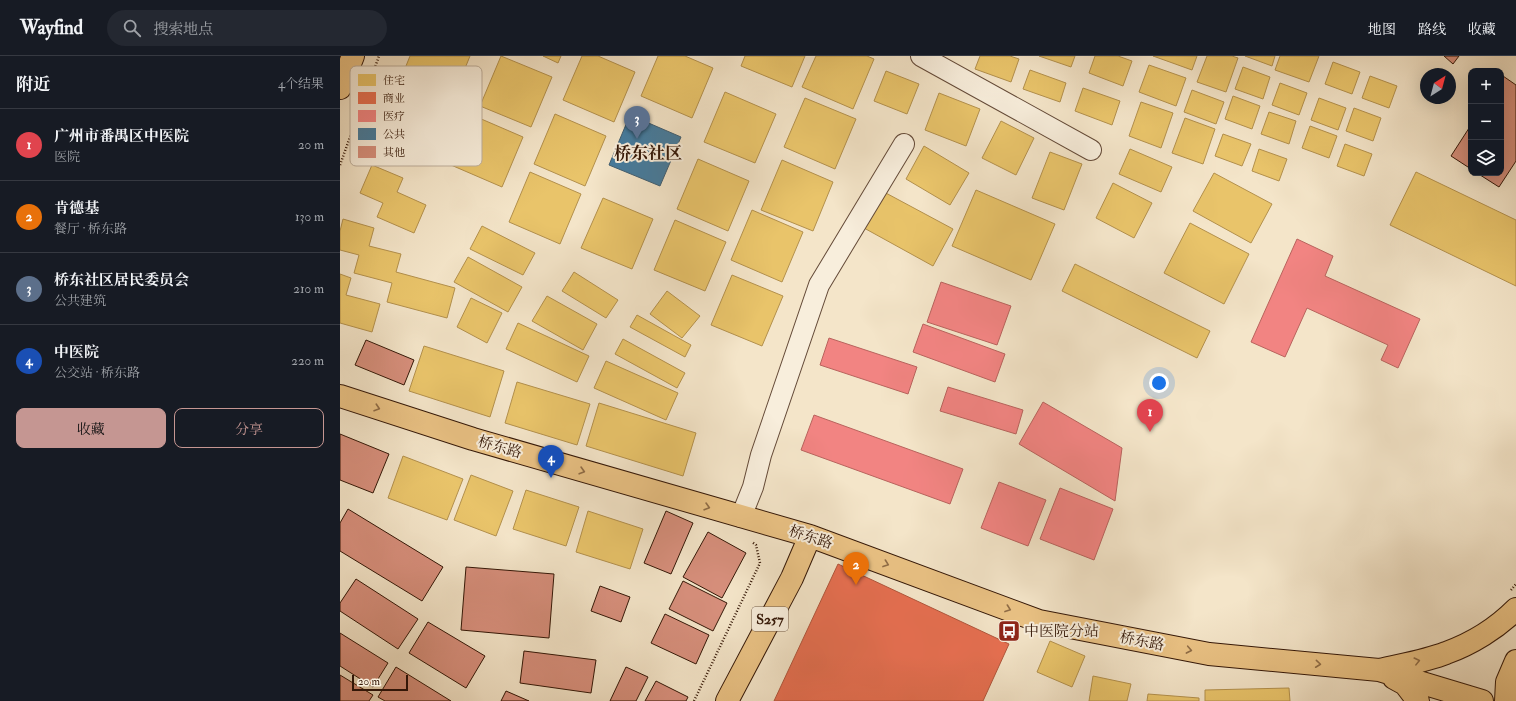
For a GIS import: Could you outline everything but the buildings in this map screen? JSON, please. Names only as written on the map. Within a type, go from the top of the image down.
[{"type":"main road","points":[[340,88],[353,56]]},
{"type":"main road","name":"桥东路","points":[[340,396],[473,439],[810,536],[1039,621],[1209,654],[1379,670]]},
{"type":"main road","name":"S257","points":[[727,701],[792,578],[810,536]]},
{"type":"main road","points":[[1379,670],[1446,653],[1481,636],[1508,617],[1511,602]]},
{"type":"main road","points":[[1379,670],[1479,701],[1510,690],[1516,661]]},
{"type":"main road","points":[[1379,670],[1405,684],[1418,701]]},
{"type":"street","points":[[921,56],[1092,150]]},
{"type":"street","points":[[741,517],[753,487],[761,455],[818,285],[904,144]]},
{"type":"path","points":[[375,66],[379,56]]},
{"type":"path","points":[[340,165],[350,137]]},
{"type":"path","points":[[694,701],[760,563],[756,544],[750,541]]},
{"type":"path","points":[[1511,602],[1516,584]]},
{"type":"place","name":"桥东社区居民委员会","points":[[637,139]]},
{"type":"place","name":"广州市番禺区中医院","points":[[1150,432]]},
{"type":"place","name":"中医院","points":[[551,478]]},
{"type":"place","name":"肯德基","points":[[856,585]]},
{"type":"place","name":"中医院分站","points":[[1009,631]]},
{"type":"district","name":"桥东社区","points":[[648,153]]}]
